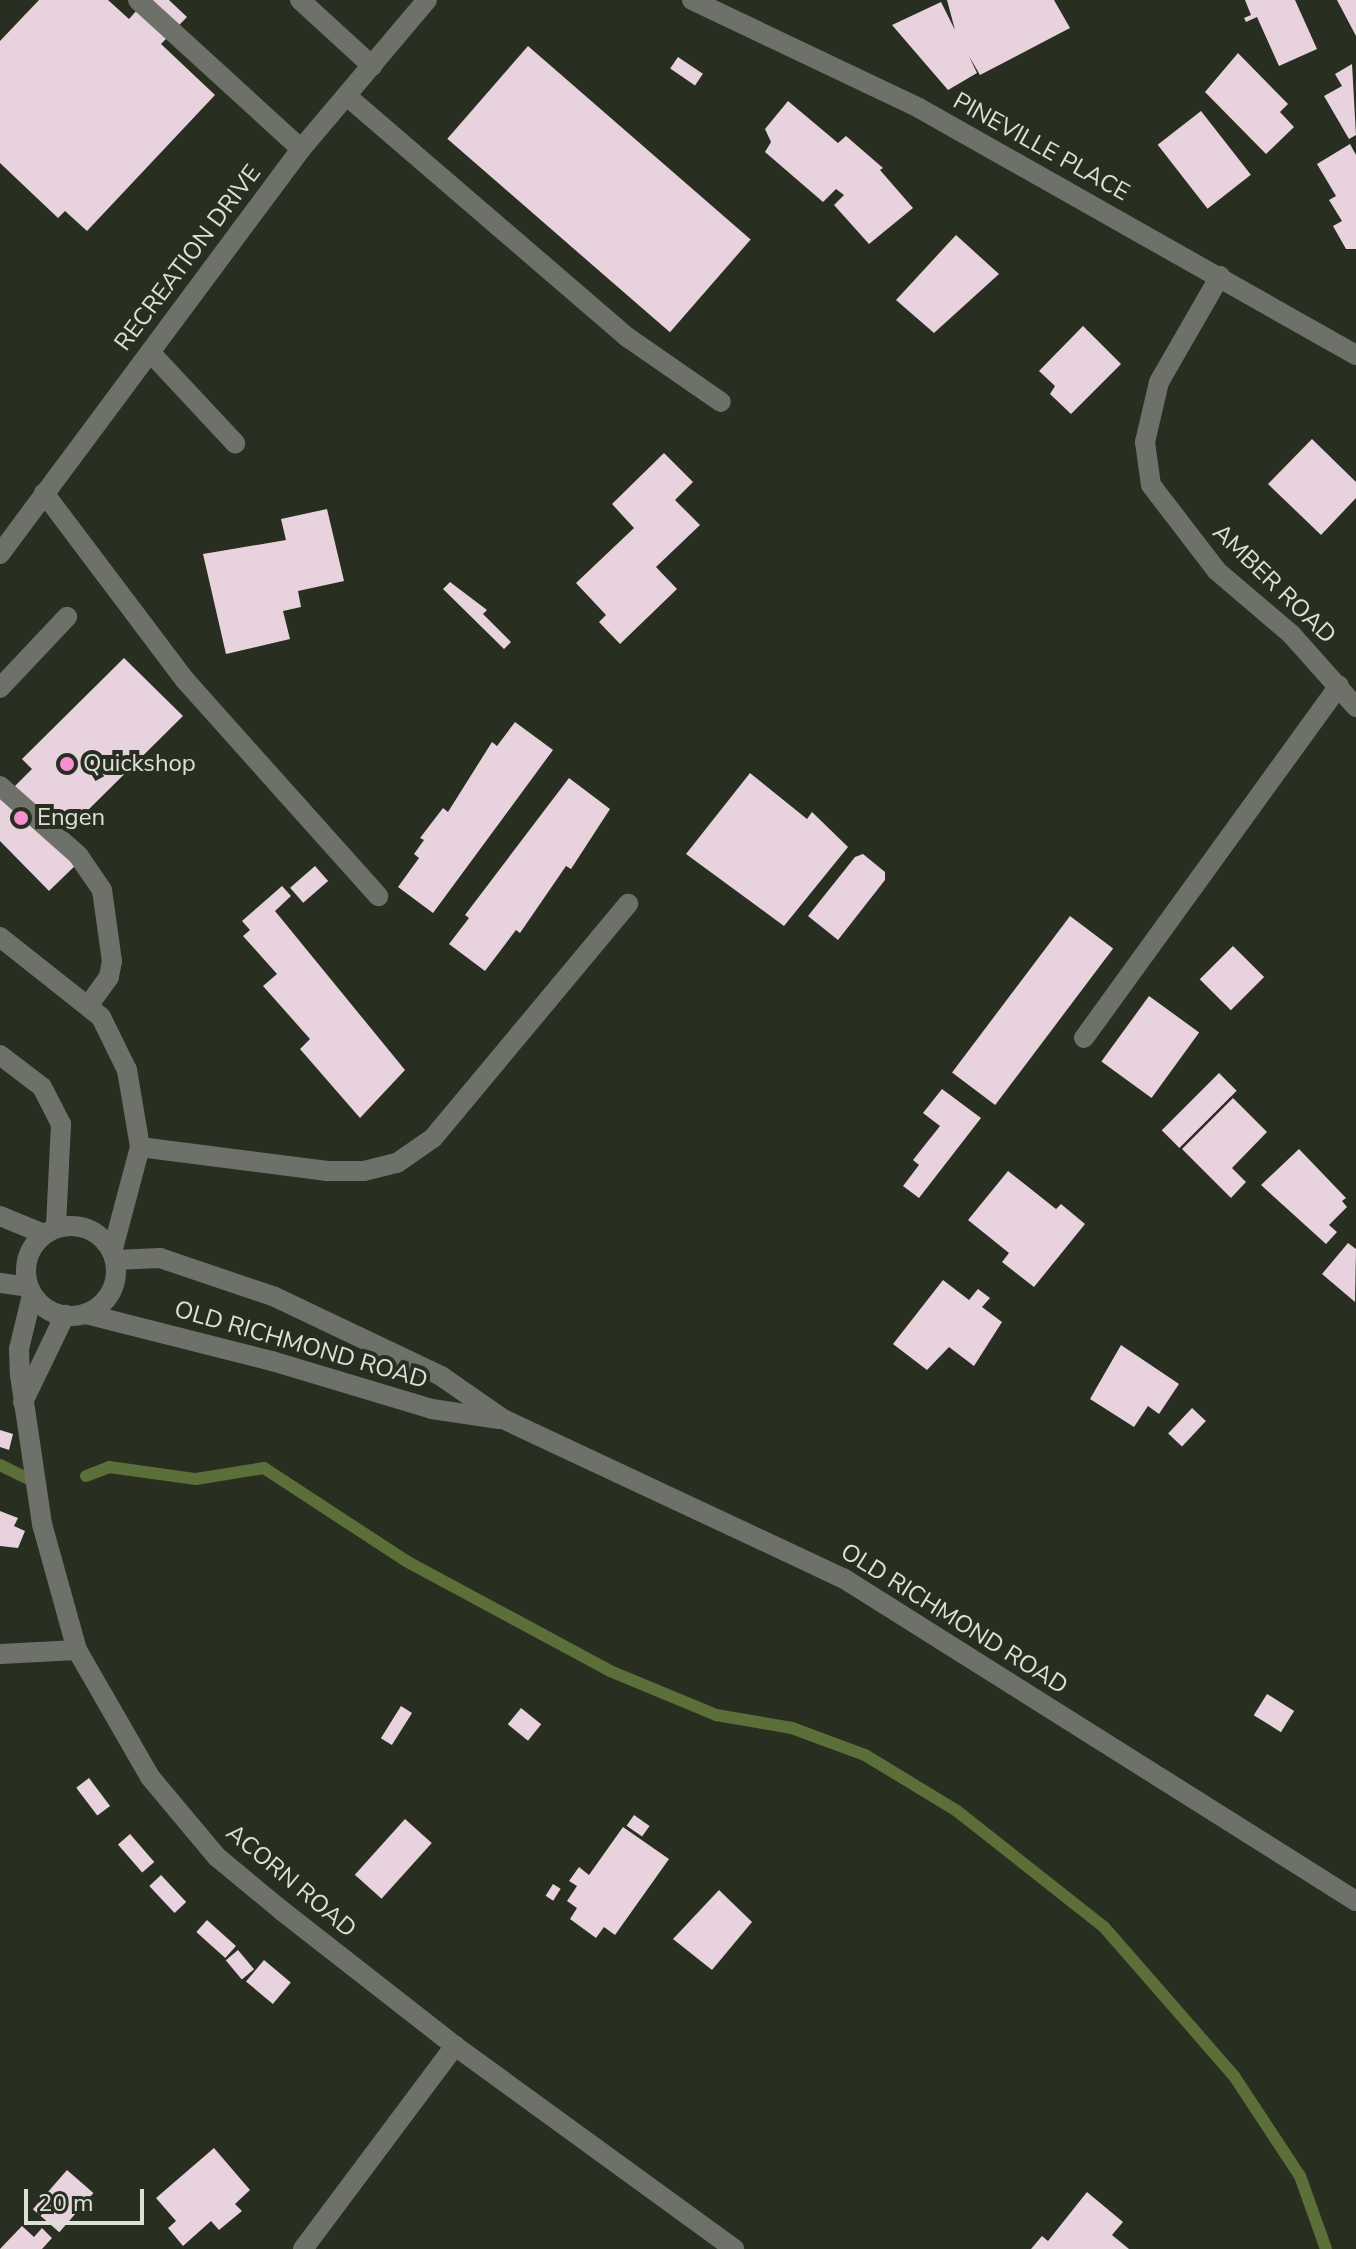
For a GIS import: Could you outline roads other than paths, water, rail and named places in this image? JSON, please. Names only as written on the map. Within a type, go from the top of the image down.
[{"type":"street","points":[[138,0],[301,149]]},
{"type":"street","points":[[300,0],[372,66]]},
{"type":"street","name":"RECREATION DRIVE","points":[[0,554],[301,149],[427,0]]},
{"type":"street","name":"PINEVILLE PLACE","points":[[692,0],[919,108],[1356,355]]},
{"type":"street","points":[[348,97],[627,337],[721,402]]},
{"type":"street","name":"AMBER ROAD","points":[[1220,276],[1159,382],[1145,442],[1151,485],[1217,571],[1291,634],[1356,707]]},
{"type":"street","points":[[150,352],[235,443]]},
{"type":"street","points":[[44,493],[185,680],[378,896]]},
{"type":"street","points":[[0,688],[67,617]]},
{"type":"street","points":[[1084,1038],[1339,686]]},
{"type":"street","points":[[0,786],[78,855],[102,890],[112,961],[109,977],[88,1006]]},
{"type":"street","points":[[140,1147],[327,1171],[364,1171],[397,1163],[433,1138],[628,904]]},
{"type":"street","points":[[0,937],[101,1017],[127,1070],[140,1147],[114,1256],[110,1292],[76,1314],[23,1402]]},
{"type":"street","points":[[0,1055],[42,1087],[61,1124],[50,1231],[27,1258],[30,1291]]},
{"type":"street","points":[[0,1216],[50,1231],[78,1226],[98,1234],[114,1256]]},
{"type":"street","name":"OLD RICHMOND ROAD","points":[[114,1256],[160,1258],[275,1297],[441,1376],[503,1419],[843,1578],[1356,1901]]},
{"type":"street","name":"OLD RICHMOND ROAD","points":[[0,1283],[30,1291],[76,1314],[272,1361],[432,1409],[503,1419]]},
{"type":"street","name":"ACORN ROAD","points":[[30,1291],[19,1349],[23,1402],[42,1524],[77,1650],[150,1777],[217,1857],[455,2046],[734,2249]]},
{"type":"street","points":[[0,1654],[77,1650]]},
{"type":"street","points":[[303,2249],[455,2046]]},
{"type":"waterway","points":[[0,1465],[29,1479]]},
{"type":"waterway","points":[[86,1476],[109,1467],[196,1479],[264,1468],[406,1561],[610,1671],[716,1715],[792,1728],[865,1755],[957,1811],[1104,1927],[1234,2076],[1300,2176],[1326,2249]]},
{"type":"place","name":"Quickshop","points":[[67,764]]},
{"type":"place","name":"Engen","points":[[21,818]]}]
